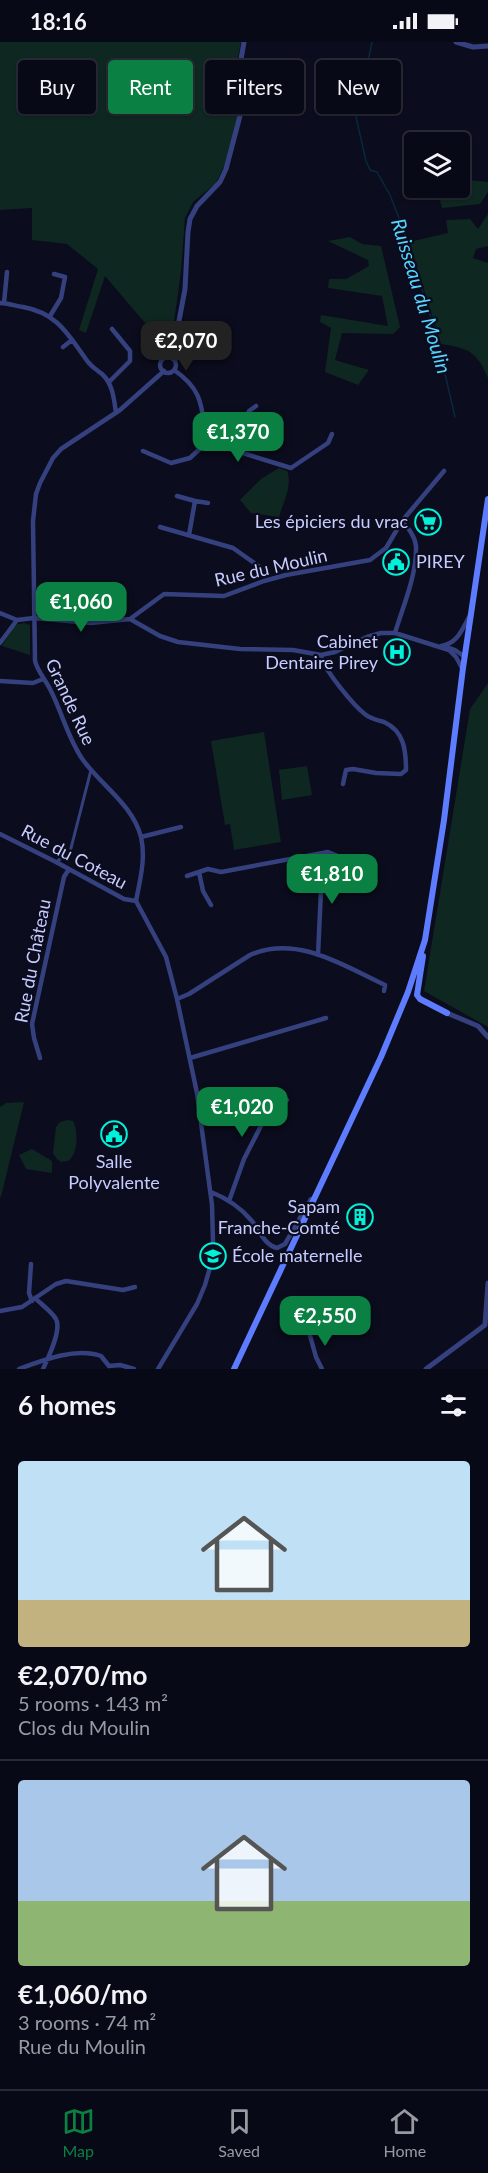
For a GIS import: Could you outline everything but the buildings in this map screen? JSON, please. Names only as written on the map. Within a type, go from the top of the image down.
[{"type":"main road","points":[[447,1013],[417,995],[444,820],[488,499]]},
{"type":"main road","points":[[234,1369],[381,1057],[408,992],[425,940]]},
{"type":"street","points":[[172,358],[164,358],[161,362],[161,367],[168,373],[174,370],[176,363],[172,358],[185,289],[190,219],[196,206],[220,182],[226,169],[242,112],[239,71],[244,42]]},
{"type":"street","points":[[456,42],[473,46],[486,45]]},
{"type":"street","points":[[7,272],[2,303],[38,309],[50,316],[72,340],[93,369],[109,382],[116,413]]},
{"type":"street","points":[[50,316],[61,298],[65,277],[54,274]]},
{"type":"street","points":[[109,382],[130,361],[130,351],[112,329]]},
{"type":"street","points":[[63,347],[72,340]]},
{"type":"street","points":[[174,370],[189,380],[197,394],[203,411],[207,442]]},
{"type":"street","name":"Grande Rue","points":[[141,837],[132,819],[77,750],[35,661],[33,521],[36,494],[53,458],[61,449],[116,413],[164,371]]},
{"type":"street","points":[[241,452],[249,411],[256,405]]},
{"type":"street","points":[[207,442],[291,468],[328,443],[332,434]]},
{"type":"street","points":[[143,451],[171,464],[190,458],[207,442]]},
{"type":"street","name":"Rue du Moulin","points":[[130,619],[164,594],[224,596],[286,575],[370,560],[386,548],[402,521],[444,471]]},
{"type":"street","points":[[177,496],[208,503]]},
{"type":"street","points":[[189,536],[195,501]]},
{"type":"street","points":[[395,633],[409,589],[416,544],[412,533],[402,521]]},
{"type":"street","points":[[160,527],[233,548],[264,570]]},
{"type":"street","points":[[441,646],[451,644],[456,639],[471,612]]},
{"type":"street","points":[[0,613],[17,620],[34,618],[91,622],[130,619],[160,636],[178,642],[240,649],[293,650],[321,655],[335,652],[381,633],[395,633],[456,650],[465,657]]},
{"type":"street","points":[[0,643],[17,620]]},
{"type":"street","points":[[441,646],[452,653],[463,669]]},
{"type":"street","points":[[321,655],[333,676],[360,709],[368,717],[394,728],[402,738],[406,750],[406,770],[401,774],[346,770],[343,784]]},
{"type":"street","points":[[0,681],[33,683],[43,679]]},
{"type":"street","points":[[56,862],[70,852],[91,770]]},
{"type":"street","points":[[158,1369],[197,1304],[211,1264],[213,1242],[211,1192],[197,1093],[177,999],[166,957],[136,901],[143,857],[141,837],[181,827]]},
{"type":"street","name":"Rue du Coteau","points":[[0,834],[124,899],[136,901]]},
{"type":"street","points":[[187,876],[213,869],[221,872],[328,852],[355,863]]},
{"type":"street","points":[[318,955],[320,854]]},
{"type":"street","name":"Rue du Château","points":[[40,1058],[32,1024],[64,877],[69,869]]},
{"type":"street","points":[[199,872],[203,891],[211,905]]},
{"type":"street","points":[[177,999],[259,951],[286,948],[318,955],[357,969],[385,984],[384,991]]},
{"type":"street","points":[[447,1013],[478,1026],[488,1036]]},
{"type":"street","points":[[190,1058],[326,1018]]},
{"type":"street","points":[[229,1202],[244,1159],[266,1116],[287,1100]]},
{"type":"street","points":[[211,1192],[229,1202],[251,1220],[268,1245],[277,1248],[285,1244],[326,1174]]},
{"type":"street","points":[[31,1264],[29,1293],[54,1316],[57,1323],[57,1330],[43,1369]]},
{"type":"street","points":[[0,1311],[13,1310],[56,1284],[66,1281],[123,1290],[135,1287]]},
{"type":"street","points":[[426,1369],[487,1324],[488,1283]]},
{"type":"street","points":[[309,1332],[322,1369]]},
{"type":"street","points":[[19,1369],[72,1354],[92,1354],[104,1358],[108,1368],[120,1365],[134,1369]]},
{"type":"green space","points":[[0,42],[241,42],[237,60],[205,60],[205,114],[238,114],[226,162],[216,183],[193,202],[185,218],[181,271],[168,350],[105,276],[86,333],[79,330],[98,269],[67,244],[32,240],[32,208],[0,210]]},
{"type":"green space","points":[[470,180],[488,182],[488,192],[480,204],[442,208],[440,200],[470,198]]},
{"type":"green space","points":[[488,214],[488,246],[476,249],[473,258],[488,263],[488,378],[480,362],[471,353],[459,347],[441,344],[409,242],[448,233],[446,220],[470,219],[478,229]]},
{"type":"green space","points":[[350,237],[362,244],[381,246],[400,327],[393,334],[342,333],[335,360],[369,370],[358,385],[325,372],[331,328],[320,322],[321,315],[388,326],[382,296],[328,288],[329,279],[346,279],[369,266],[368,260],[328,241]]},
{"type":"green space","points":[[279,468],[287,471],[289,482],[279,517],[251,513],[240,500],[261,479]]},
{"type":"green space","points":[[24,623],[30,625],[30,655],[2,646],[15,625]]},
{"type":"green space","points":[[488,683],[488,1027],[424,991],[470,709]]},
{"type":"green space","points":[[264,732],[281,842],[234,850],[230,824],[225,825],[211,741]]},
{"type":"green space","points":[[307,766],[312,795],[282,800],[279,770]]},
{"type":"green space","points":[[24,1102],[0,1197],[0,1107],[6,1103]]},
{"type":"green space","points":[[73,1121],[75,1125],[76,1145],[70,1159],[61,1162],[53,1153],[56,1127],[60,1122]]},
{"type":"green space","points":[[32,1149],[52,1161],[52,1173],[26,1169],[19,1155]]},
{"type":"waterway","name":"Ruisseau du Moulin","points":[[372,42],[363,86],[357,95],[354,108],[366,161],[370,170],[377,172],[390,195],[404,231],[435,331],[455,417]]},
{"type":"place","name":"Les épiciers du vrac","points":[[428,522]]},
{"type":"place","name":"PIREY","points":[[396,562]]},
{"type":"place","name":"Cabinet Dentaire Pirey","points":[[397,652]]},
{"type":"place","name":"Salle Polyvalente","points":[[114,1134]]},
{"type":"place","name":"Sapam Franche-Comté","points":[[360,1217]]},
{"type":"place","name":"École maternelle","points":[[213,1256]]}]
